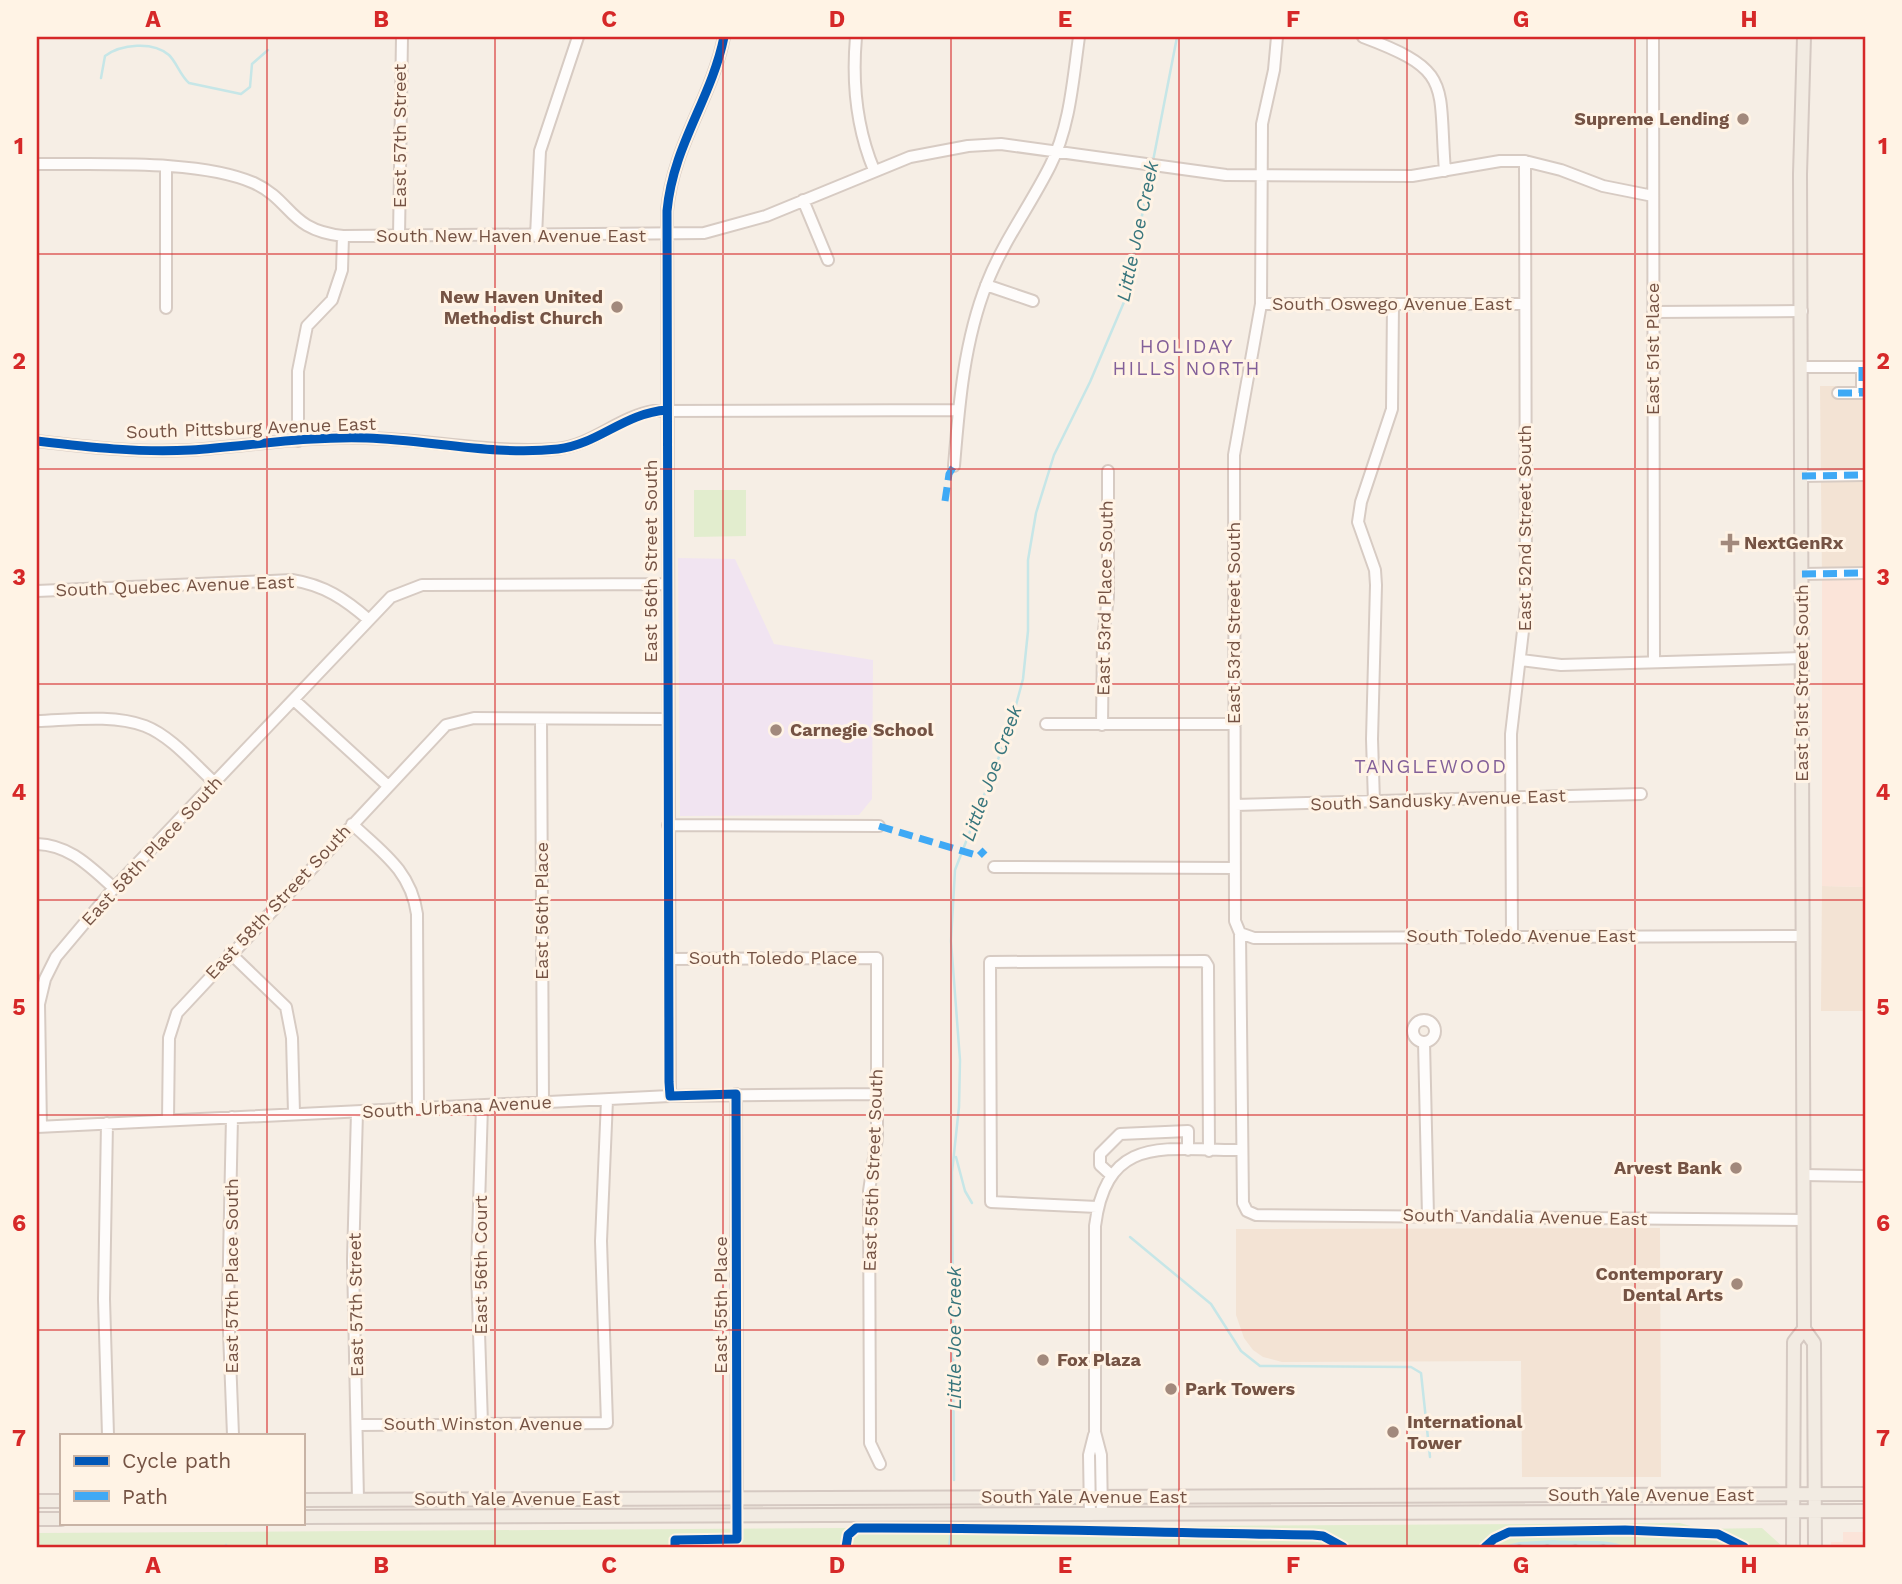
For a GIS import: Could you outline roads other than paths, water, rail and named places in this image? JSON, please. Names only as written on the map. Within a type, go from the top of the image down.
[{"type":"main road","name":"East 51st Street South","points":[[1804,37],[1800,167],[1804,1329],[1814,1343],[1815,1547]]},
{"type":"main road","name":"East 51st Street South","points":[[1793,1547],[1794,1342],[1804,1329]]},
{"type":"main road","name":"South Yale Avenue East","points":[[304,1500],[1865,1494]]},
{"type":"main road","points":[[37,1501],[60,1501]]},
{"type":"main road","name":"South Yale Avenue East","points":[[304,1517],[1865,1511]]},
{"type":"main road","points":[[37,1519],[60,1518]]},
{"type":"street","name":"East 57th Street","points":[[399,236],[402,37]]},
{"type":"street","points":[[536,236],[540,151],[579,37]]},
{"type":"street","name":"East 56th Street South","points":[[670,1096],[666,236],[674,166],[712,78],[724,37]]},
{"type":"street","points":[[856,37],[855,99],[866,151],[874,170]]},
{"type":"street","points":[[954,466],[958,410],[972,328],[986,285],[1057,150],[1069,101],[1079,37]]},
{"type":"street","name":"East 53rd Street South","points":[[1247,1211],[1243,1203],[1240,933],[1235,921],[1234,455],[1261,304],[1262,124],[1274,71],[1277,37]]},
{"type":"street","points":[[1363,37],[1413,56],[1435,78],[1439,92],[1445,171]]},
{"type":"street","name":"East 51st Place","points":[[1653,37],[1654,661]]},
{"type":"street","name":"South New Haven Avenue East","points":[[37,164],[166,166],[255,184],[306,226],[317,232],[343,236],[666,236],[721,230],[766,216],[910,157],[968,146],[1001,144],[1214,174],[1412,176],[1500,161],[1525,161],[1561,170],[1603,186],[1653,196]]},
{"type":"street","name":"East 52nd Street South","points":[[1512,936],[1511,734],[1527,594],[1525,161]]},
{"type":"street","points":[[166,166],[166,308]]},
{"type":"street","points":[[803,200],[828,261]]},
{"type":"street","points":[[298,441],[298,371],[307,326],[332,300],[342,270],[343,236]]},
{"type":"street","points":[[986,285],[1033,301]]},
{"type":"street","name":"South Oswego Avenue East","points":[[1261,304],[1524,304]]},
{"type":"street","points":[[1374,802],[1372,739],[1376,584],[1375,570],[1358,522],[1363,495],[1392,409],[1393,304]]},
{"type":"street","points":[[1653,312],[1802,311]]},
{"type":"street","points":[[1802,368],[1864,367],[1864,393],[1838,393]]},
{"type":"street","name":"South Pittsburg Avenue East","points":[[37,441],[133,450],[188,450],[366,438],[478,449],[557,449],[587,441],[640,413],[667,410],[958,410]]},
{"type":"street","name":"East 53rd Place South","points":[[1102,725],[1103,639],[1108,597],[1108,471]]},
{"type":"street","points":[[1802,476],[1865,475]]},
{"type":"street","points":[[1802,574],[1865,573]]},
{"type":"street","name":"South Quebec Avenue East","points":[[37,591],[292,580],[327,589],[347,601],[369,621]]},
{"type":"street","points":[[369,621],[391,597],[422,585],[668,584]]},
{"type":"street","name":"East 58th Place South","points":[[39,1127],[39,1004],[45,979],[56,957],[114,888],[369,621]]},
{"type":"street","points":[[1521,660],[1561,666],[1802,658]]},
{"type":"street","points":[[294,700],[387,785]]},
{"type":"street","points":[[541,719],[667,719]]},
{"type":"street","name":"East 58th Street South","points":[[168,1119],[168,1055],[172,1025],[187,999],[432,736],[446,725],[459,720],[541,719]]},
{"type":"street","name":"East 56th Place","points":[[541,719],[543,1102]]},
{"type":"street","points":[[37,720],[116,720],[146,726],[168,741],[216,784]]},
{"type":"street","points":[[1046,724],[1235,724]]},
{"type":"street","name":"South Sandusky Avenue East","points":[[1235,805],[1512,800],[1641,794]]},
{"type":"street","points":[[352,824],[400,870],[413,893],[417,914],[418,1109]]},
{"type":"street","points":[[668,825],[879,826]]},
{"type":"street","points":[[37,844],[52,845],[74,854],[114,888]]},
{"type":"street","points":[[994,867],[1235,868]]},
{"type":"street","name":"South Toledo Avenue East","points":[[1240,933],[1254,938],[1803,936]]},
{"type":"street","points":[[230,953],[286,1007],[292,1038],[294,1113]]},
{"type":"street","name":"South Toledo Place","points":[[668,959],[877,958]]},
{"type":"street","name":"East 55th Street South","points":[[877,958],[877,1138],[869,1191],[869,1430],[870,1443],[880,1464]]},
{"type":"street","points":[[1097,1207],[991,1202],[990,962],[1205,961],[1208,966],[1209,1151]]},
{"type":"street","points":[[1424,1042],[1428,1216]]},
{"type":"street","name":"East 55th Place","points":[[736,1094],[737,1516]]},
{"type":"street","name":"South Urbana Avenue","points":[[39,1127],[670,1096],[877,1094]]},
{"type":"street","name":"South Winston Avenue","points":[[358,1425],[607,1423],[601,1241],[607,1100]]},
{"type":"street","name":"East 56th Court","points":[[482,1106],[477,1271],[482,1424]]},
{"type":"street","name":"East 57th Street","points":[[356,1112],[353,1260],[358,1499]]},
{"type":"street","name":"East 57th Place South","points":[[232,1116],[229,1306],[233,1434]]},
{"type":"street","points":[[107,1123],[104,1300],[108,1434]]},
{"type":"street","points":[[1111,1175],[1100,1165],[1101,1154],[1120,1134],[1188,1131],[1188,1150]]},
{"type":"street","points":[[1096,1514],[1101,1455],[1095,1432],[1099,1198],[1111,1175],[1130,1158],[1149,1150],[1242,1150]]},
{"type":"street","points":[[1804,1175],[1865,1176]]},
{"type":"street","name":"South Vandalia Avenue East","points":[[1247,1211],[1256,1216],[1804,1220]]},
{"type":"water","points":[[1603,1541],[1624,1547],[1499,1547],[1519,1542]]},
{"type":"waterway","name":"Little Joe Creek","points":[[1153,161],[1177,37]]},
{"type":"waterway","points":[[101,78],[105,56],[119,49],[146,46],[169,55],[189,83],[241,94],[250,87],[252,64],[268,50]]},
{"type":"waterway","name":"Little Joe Creek","points":[[954,1480],[952,1172],[959,1107],[960,1060],[951,941],[955,870],[1009,731],[1023,679],[1028,631],[1028,560],[1036,513],[1054,455],[1090,382],[1127,295],[1151,168]]},
{"type":"waterway","name":"Little Joe Creek","points":[[956,1157],[965,1191],[972,1203]]},
{"type":"waterway","name":"Little Joe Creek","points":[[1130,1237],[1211,1304],[1241,1351],[1260,1366],[1411,1367],[1421,1373],[1430,1457]]},
{"type":"waterway","name":"Little Joe Creek","points":[[949,1547],[951,1533]]},
{"type":"place","name":"Supreme Lending","points":[[1743,119]]},
{"type":"place","name":"New Haven United Methodist Church","points":[[617,307]]},
{"type":"place","name":"NextGenRx","points":[[1730,543]]},
{"type":"place","name":"Carnegie School","points":[[776,730]]},
{"type":"place","name":"Arvest Bank","points":[[1736,1168]]},
{"type":"place","name":"Contemporary Dental Arts","points":[[1737,1284]]},
{"type":"place","name":"Fox Plaza","points":[[1043,1360]]},
{"type":"place","name":"Park Towers","points":[[1171,1389]]},
{"type":"place","name":"International Tower","points":[[1393,1432]]},
{"type":"district","name":"HOLIDAY HILLS NORTH","points":[[1187,357]]},
{"type":"district","name":"TANGLEWOOD","points":[[1431,766]]}]
